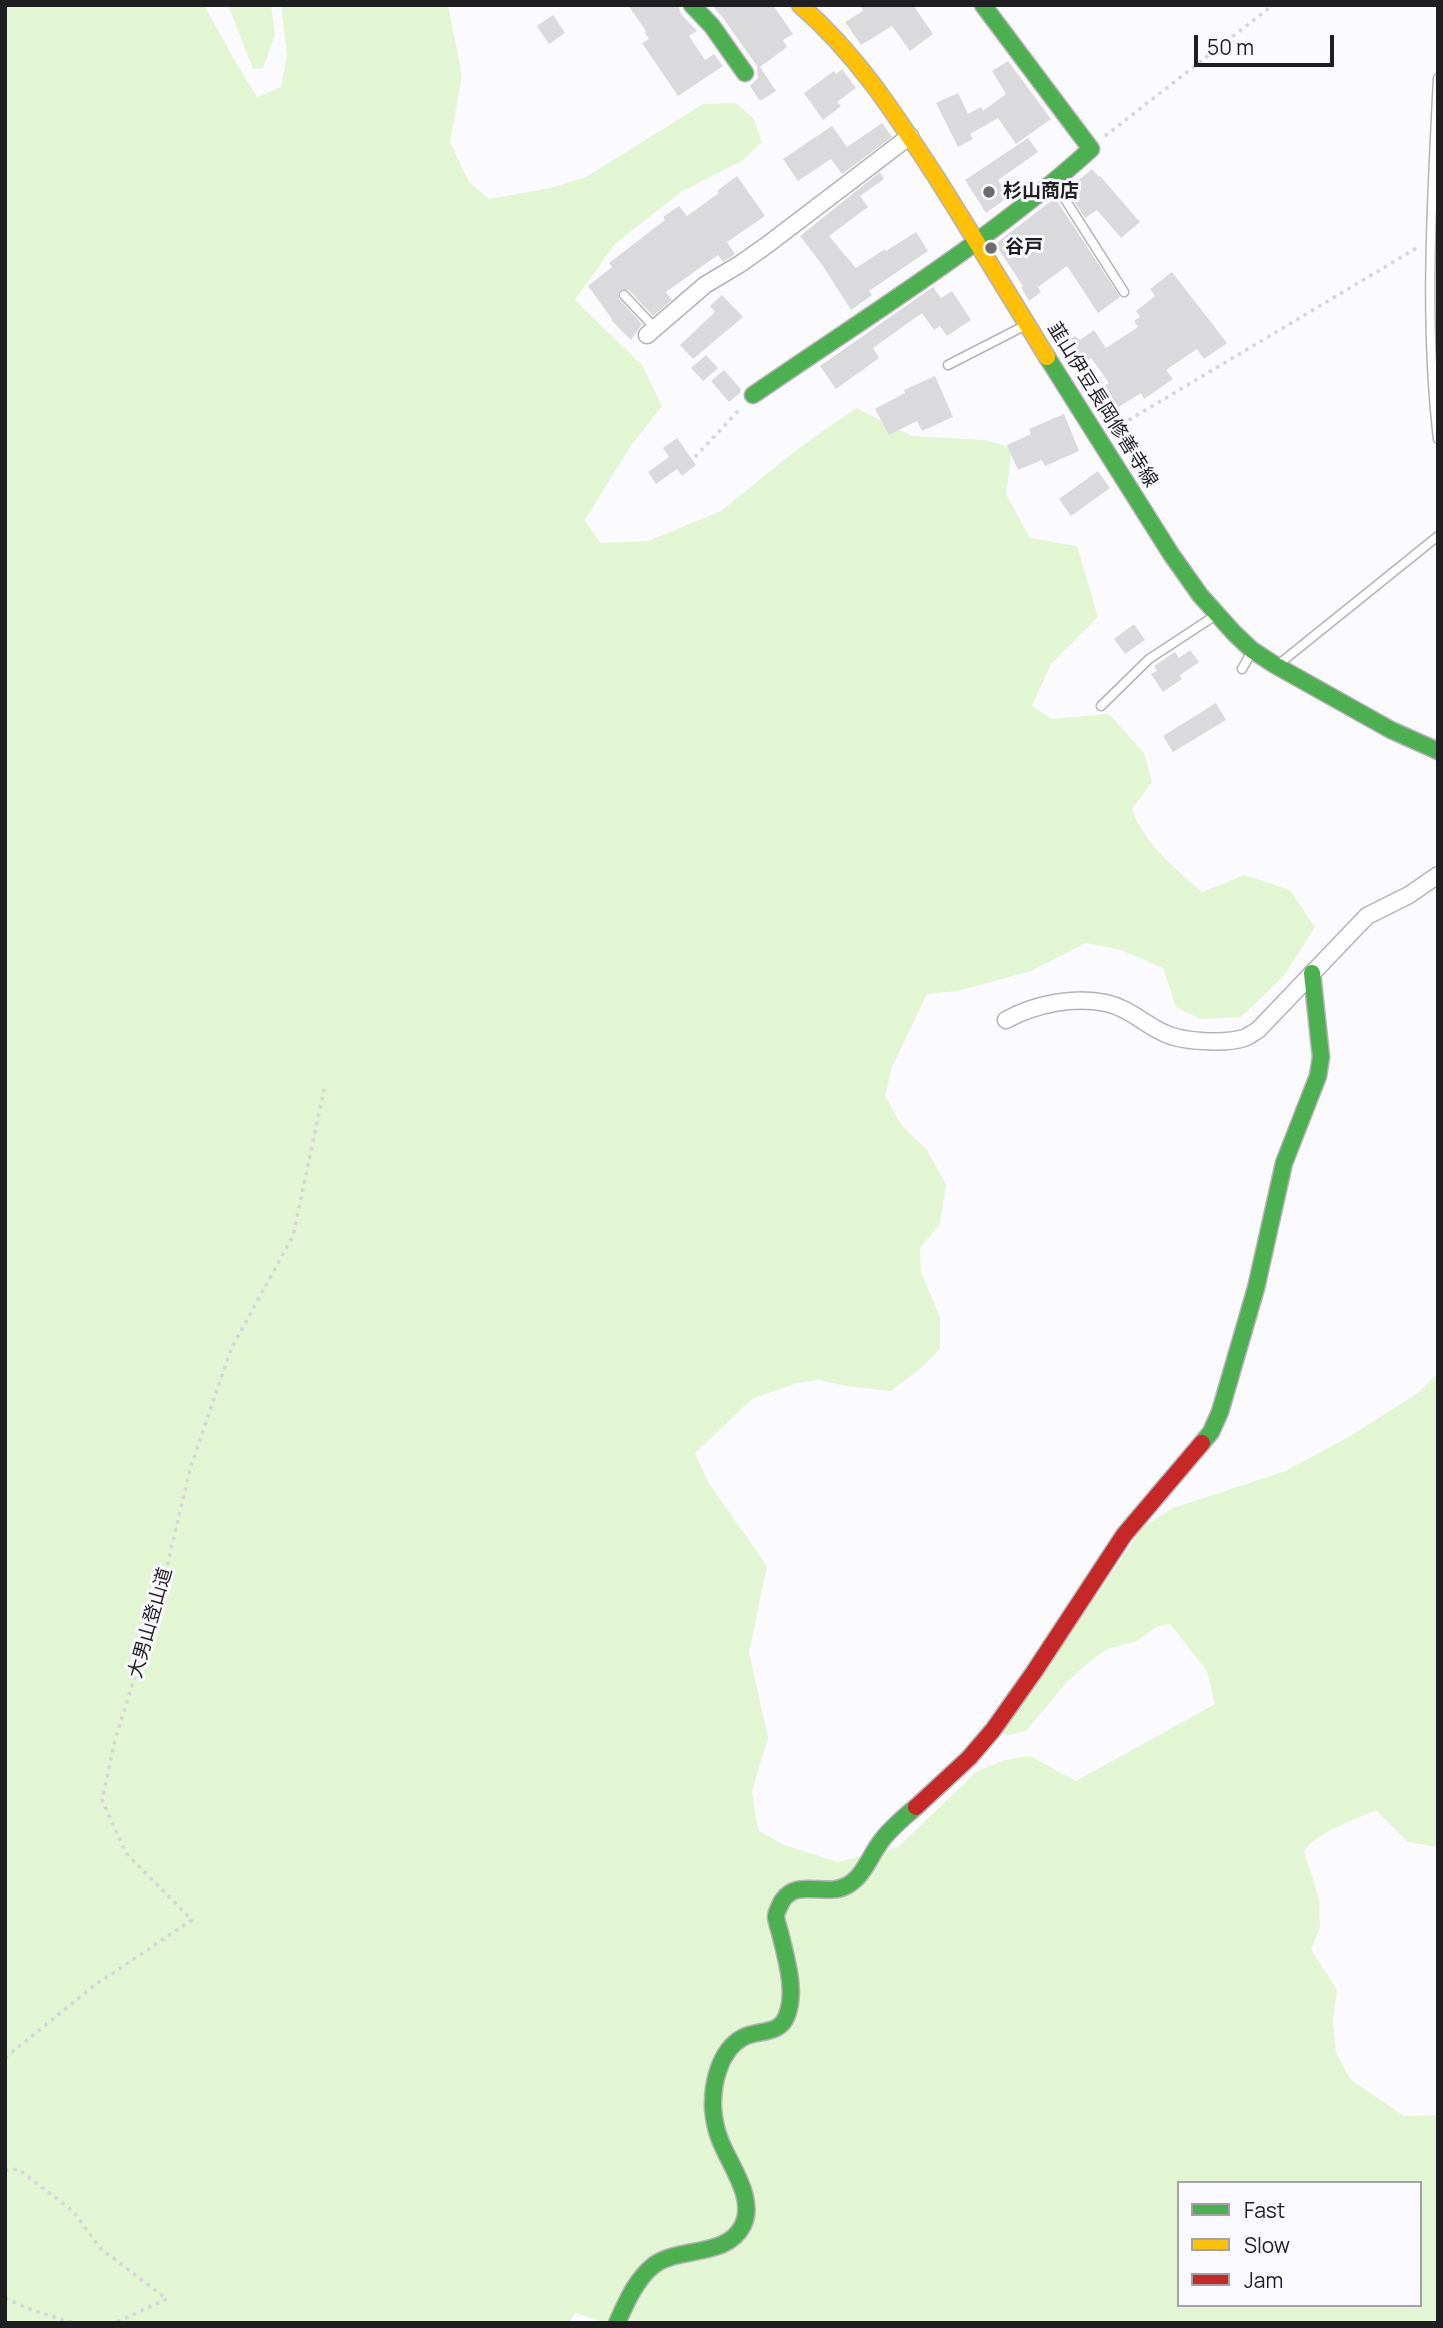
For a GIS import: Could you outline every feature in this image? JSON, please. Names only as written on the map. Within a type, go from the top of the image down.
[{"type":"street","points":[[692,5],[712,26],[745,72]]},
{"type":"street","name":"韮山伊豆長岡修善寺線","points":[[800,5],[848,48],[885,97],[1097,439],[1216,615],[1253,650],[1277,666],[1374,722],[1438,751]]},
{"type":"street","points":[[753,395],[976,241],[1054,182],[1091,149],[983,5]]},
{"type":"street","points":[[651,332],[705,285],[767,245],[910,136]]},
{"type":"street","points":[[1006,1020],[1020,1012],[1066,1001],[1106,1003],[1132,1013],[1165,1034],[1193,1042],[1244,1038],[1258,1030],[1367,916],[1409,895],[1438,875]]},
{"type":"street","points":[[617,2323],[653,2266],[665,2258],[716,2248],[729,2241],[744,2223],[746,2203],[716,2130],[714,2087],[729,2049],[741,2038],[776,2029],[787,2016],[790,1991],[776,1916],[786,1896],[794,1891],[841,1888],[849,1884],[865,1867],[886,1835],[961,1767],[995,1726],[1032,1674],[1112,1552],[1211,1432],[1220,1412],[1256,1288],[1284,1163],[1318,1076],[1321,1057],[1312,973]]},
{"type":"lane","points":[[1438,78],[1430,240],[1431,383],[1438,439]]},
{"type":"lane","points":[[1054,182],[1124,292]]},
{"type":"lane","points":[[624,295],[651,332]]},
{"type":"lane","points":[[948,365],[1027,324]]},
{"type":"lane","points":[[1277,666],[1438,536]]},
{"type":"lane","points":[[1101,706],[1149,659],[1216,615]]},
{"type":"lane","points":[[1242,669],[1253,650]]},
{"type":"path","points":[[1091,149],[1122,121],[1273,5]]},
{"type":"path","points":[[1097,439],[1430,240]]},
{"type":"path","points":[[695,457],[753,395]]},
{"type":"path","name":"大男山登山道","points":[[5,2058],[95,1985],[192,1920],[126,1853],[102,1800],[116,1740],[162,1588],[190,1469],[231,1349],[293,1236],[325,1085]]},
{"type":"path","points":[[5,2171],[18,2169],[73,2211],[100,2248],[167,2299],[115,2323]]},
{"type":"path","points":[[5,2298],[32,2311],[73,2323]]},
{"type":"green space","points":[[5,5],[204,5],[257,97],[281,87],[287,55],[281,5],[448,5],[462,75],[450,142],[469,182],[489,199],[550,188],[586,177],[703,104],[736,103],[754,119],[762,142],[743,160],[681,192],[615,244],[575,300],[642,365],[662,406],[630,447],[585,520],[600,543],[648,541],[721,511],[795,451],[856,408],[912,436],[985,440],[1012,448],[1006,494],[1030,538],[1077,546],[1098,617],[1051,664],[1032,706],[1052,719],[1109,714],[1144,753],[1152,782],[1132,809],[1137,822],[1161,855],[1202,892],[1244,875],[1290,890],[1315,927],[1284,976],[1241,1017],[1200,1019],[1176,1007],[1163,968],[1121,950],[1086,943],[1031,971],[958,991],[927,994],[892,1067],[885,1096],[902,1126],[927,1150],[946,1184],[940,1224],[920,1248],[921,1272],[940,1317],[940,1349],[891,1391],[819,1380],[797,1383],[752,1399],[695,1453],[708,1482],[767,1566],[749,1652],[768,1738],[752,1791],[758,1830],[784,1845],[838,1862],[898,1847],[977,1771],[1005,1760],[1030,1756],[1076,1781],[1215,1704],[1207,1671],[1170,1624],[1156,1627],[1137,1641],[1107,1649],[1089,1662],[1066,1683],[1026,1731],[1006,1736],[1001,1729],[1030,1693],[1143,1527],[1173,1508],[1285,1471],[1347,1438],[1418,1393],[1438,1373],[1438,1847],[1408,1842],[1376,1810],[1327,1832],[1309,1844],[1304,1851],[1319,1899],[1320,1928],[1311,1949],[1337,1990],[1333,2020],[1336,2053],[1351,2080],[1404,2116],[1438,2115],[1438,2323],[607,2323],[575,2313],[568,2323],[5,2323]]},
{"type":"green space","points":[[228,5],[271,5],[275,35],[263,68],[253,69]]},
{"type":"building","points":[[628,5],[678,5],[681,14],[697,31],[689,36],[705,60],[714,54],[723,66],[678,96],[642,43],[649,39]]},
{"type":"building","points":[[712,5],[773,5],[793,34],[783,40],[787,47],[760,67],[776,91],[760,101],[750,86],[758,78],[757,66]]},
{"type":"building","points":[[860,5],[913,5],[933,34],[910,51],[892,26],[861,45],[845,22],[863,11]]},
{"type":"building","points":[[553,15],[565,33],[549,44],[537,26]]},
{"type":"building","points":[[1008,61],[1051,119],[1016,144],[998,118],[970,134],[973,139],[958,147],[936,103],[958,93],[968,114],[981,107],[983,111],[1006,94],[992,71]]},
{"type":"building","points":[[842,69],[856,88],[837,102],[841,106],[823,120],[804,93],[834,71],[836,74]]},
{"type":"building","points":[[882,123],[892,137],[842,174],[831,159],[798,181],[783,159],[832,126],[847,147]]},
{"type":"building","points":[[1028,138],[1038,152],[998,180],[1008,197],[986,213],[965,180]]},
{"type":"building","points":[[1092,169],[1140,222],[1121,238],[1097,210],[1085,218],[1067,190]]},
{"type":"building","points":[[880,172],[884,179],[860,196],[868,207],[829,236],[856,268],[916,232],[928,251],[869,291],[872,295],[851,310],[800,236]]},
{"type":"building","points":[[737,176],[765,216],[727,242],[735,254],[723,262],[718,255],[666,292],[672,300],[653,316],[629,290],[620,290],[619,299],[642,324],[631,340],[611,320],[588,286],[612,267],[609,263],[665,220],[663,217],[679,206],[687,216]]},
{"type":"building","points":[[1055,198],[1120,297],[1098,313],[1067,266],[1038,287],[1041,292],[1029,301],[1021,287],[1023,286],[995,244]]},
{"type":"building","points":[[1172,272],[1227,343],[1204,359],[1197,349],[1166,370],[1173,379],[1144,399],[1141,393],[1101,418],[1088,397],[1109,383],[1091,358],[1076,368],[1061,346],[1075,336],[1080,340],[1094,330],[1106,348],[1138,327],[1134,321],[1140,317],[1136,311],[1155,296],[1150,289]]},
{"type":"building","points":[[933,287],[941,298],[952,291],[971,320],[947,336],[940,326],[934,330],[922,313],[873,348],[879,358],[836,389],[820,366]]},
{"type":"building","points":[[722,295],[743,317],[693,359],[680,345],[715,312],[710,306]]},
{"type":"building","points":[[706,355],[718,368],[703,381],[691,368]]},
{"type":"building","points":[[724,370],[741,389],[729,402],[711,381]]},
{"type":"building","points":[[935,376],[953,417],[922,431],[917,421],[889,435],[875,409],[905,393],[904,390]]},
{"type":"building","points":[[1064,414],[1079,451],[1045,466],[1042,460],[1018,470],[1007,445],[1031,434],[1029,429]]},
{"type":"building","points":[[677,438],[696,465],[682,476],[677,469],[656,484],[648,472],[669,457],[663,448]]},
{"type":"building","points":[[1098,471],[1110,488],[1071,516],[1059,499]]},
{"type":"building","points":[[1134,624],[1145,640],[1125,654],[1114,639]]},
{"type":"building","points":[[1190,650],[1199,662],[1180,675],[1182,679],[1163,692],[1151,674],[1157,671],[1154,666],[1175,652],[1179,658]]},
{"type":"building","points":[[1216,703],[1226,720],[1173,752],[1163,736]]},
{"type":"traffic: fast","points":[[692,5],[712,26],[745,73]]},
{"type":"traffic: fast","points":[[753,395],[969,247],[1091,149],[983,5]]},
{"type":"traffic: fast","points":[[1047,357],[1171,554],[1200,595],[1234,633],[1252,650],[1275,665],[1391,730],[1438,751]]},
{"type":"traffic: fast","points":[[1202,1443],[1211,1432],[1220,1412],[1256,1288],[1284,1163],[1318,1076],[1321,1057],[1312,973]]},
{"type":"traffic: fast","points":[[617,2323],[637,2284],[654,2265],[677,2255],[715,2247],[736,2235],[743,2225],[746,2215],[744,2193],[717,2132],[713,2109],[714,2090],[718,2069],[734,2044],[748,2035],[774,2029],[784,2022],[787,2015],[791,1996],[790,1976],[776,1916],[782,1901],[795,1890],[838,1889],[852,1882],[886,1836],[916,1807]]},
{"type":"traffic: slow","points":[[800,5],[840,45],[892,110],[1047,357]]},
{"type":"traffic: jam","points":[[916,1807],[969,1758],[993,1730],[1124,1535],[1202,1443]]},
{"type":"place","name":"杉山商店","points":[[989,192]]},
{"type":"place","name":"谷戸","points":[[991,248]]}]
